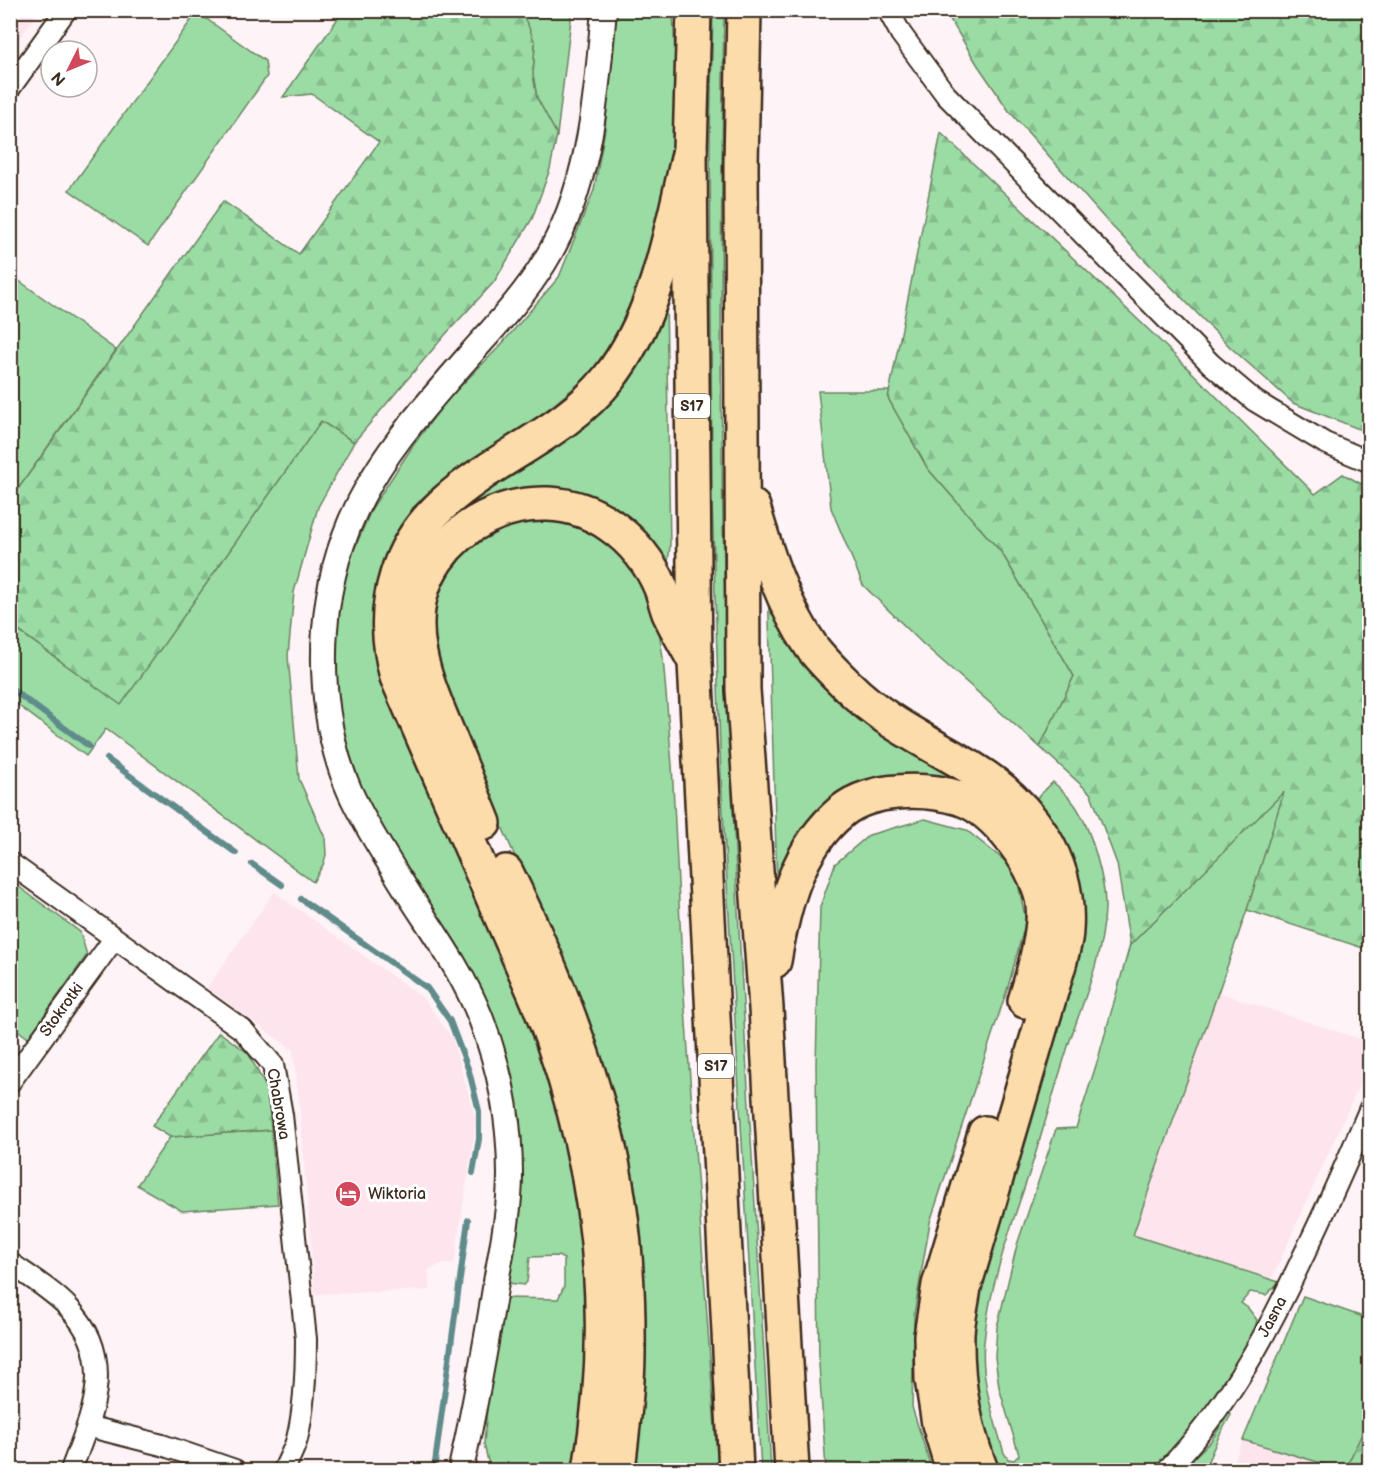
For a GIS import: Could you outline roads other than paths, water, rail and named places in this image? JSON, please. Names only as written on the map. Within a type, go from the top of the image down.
[{"type":"highway","name":"S17","points":[[694,10],[690,150],[695,662],[736,1470]]},
{"type":"highway","points":[[744,10],[741,164],[743,690],[766,1008],[792,1470]]},
{"type":"highway","points":[[590,1470],[596,1438],[602,1363],[603,1288],[593,1197],[582,1140],[556,1047],[538,1001],[397,677],[389,635],[389,613],[391,595],[403,556],[414,536],[435,509],[469,483],[574,415],[596,394],[622,358],[634,337],[656,286],[690,150]]},
{"type":"highway","points":[[743,471],[765,548],[790,609],[812,647],[849,687],[881,715],[974,770],[1020,805],[1041,833],[1059,867],[1065,899],[1066,931],[1060,961],[964,1287],[957,1331],[958,1373],[964,1416],[981,1470]]},
{"type":"highway","points":[[618,1470],[627,1383],[627,1292],[621,1221],[606,1133],[585,1060],[553,974],[494,847],[431,692],[418,645],[417,619],[426,577],[436,558],[449,543],[463,530],[494,512],[534,504],[573,507],[592,514],[611,525],[640,552],[660,585],[669,613],[695,662]]},
{"type":"highway","points":[[766,1008],[780,925],[799,866],[818,836],[843,810],[879,793],[923,790],[963,799],[993,819],[1033,869],[1043,900],[1042,928],[1035,968],[939,1285],[931,1336],[932,1379],[939,1424],[953,1470]]},
{"type":"street","points":[[10,88],[66,10]]},
{"type":"street","points":[[463,1470],[462,1464],[491,1313],[508,1204],[510,1175],[506,1115],[496,1064],[481,1018],[470,995],[450,956],[397,875],[351,793],[331,734],[325,684],[324,632],[328,596],[337,559],[357,504],[374,473],[413,420],[519,300],[558,238],[576,194],[587,152],[594,111],[604,10]]},
{"type":"street","points":[[888,10],[901,34],[946,95],[1211,364],[1255,401],[1325,443],[1370,462]]},
{"type":"street","name":"Chabrowa","points":[[10,863],[243,1030],[273,1065],[282,1115],[306,1339],[300,1425],[296,1442],[284,1470]]},
{"type":"street","name":"Stokrotki","points":[[10,1082],[114,939]]},
{"type":"street","name":"Jasna","points":[[1167,1470],[1194,1443],[1219,1410],[1252,1357],[1278,1310],[1328,1204],[1361,1150],[1370,1108]]},
{"type":"street","points":[[10,1263],[68,1306],[83,1324],[98,1366],[97,1386],[87,1426],[71,1470]]},
{"type":"street","points":[[87,1426],[162,1446],[235,1470]]},
{"type":"street","points":[[469,1430],[480,1470]]},
{"type":"waterway","points":[[10,688],[89,746]]},
{"type":"waterway","points":[[107,759],[236,853]]},
{"type":"waterway","points":[[252,864],[282,885]]},
{"type":"waterway","points":[[301,899],[427,988],[450,1021],[469,1071],[479,1111],[479,1139],[473,1173]]},
{"type":"waterway","points":[[434,1470],[468,1220]]},
{"type":"place","name":"Wiktoria","points":[[348,1194]]}]
